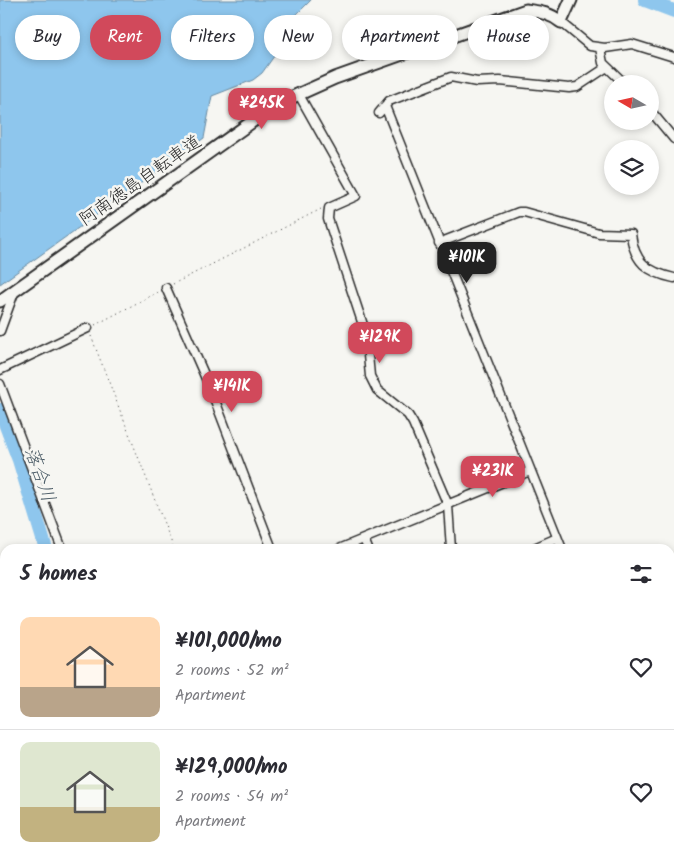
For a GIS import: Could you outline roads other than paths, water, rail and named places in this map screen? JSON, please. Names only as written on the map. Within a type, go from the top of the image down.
[{"type":"main road","points":[[561,22],[571,0]]},
{"type":"main road","name":"阿南徳島自転車道","points":[[0,301],[254,120],[298,93],[526,10],[544,12],[561,22]]},
{"type":"street","points":[[561,22],[582,42],[600,53],[607,67],[616,75]]},
{"type":"street","points":[[600,53],[632,44],[674,58]]},
{"type":"street","points":[[379,113],[389,101],[450,77],[477,82],[500,81],[569,88],[577,87],[607,67]]},
{"type":"street","points":[[298,93],[356,196],[329,208],[328,219],[366,334],[370,376],[377,390],[408,415],[413,423],[448,506],[451,544]]},
{"type":"street","points":[[385,106],[560,544]]},
{"type":"street","points":[[659,121],[674,139]]},
{"type":"street","points":[[439,243],[518,212],[524,212],[599,233],[631,234],[633,248],[637,257],[653,271],[674,278]]},
{"type":"street","points":[[166,288],[211,390],[270,544]]},
{"type":"street","points":[[0,331],[16,290]]},
{"type":"street","points":[[0,370],[88,328]]},
{"type":"street","points":[[0,384],[60,544]]},
{"type":"street","points":[[352,544],[530,471]]},
{"type":"street","points":[[543,544],[557,538]]},
{"type":"street","points":[[364,539],[366,544]]},
{"type":"water","points":[[0,0],[311,0],[296,15],[264,15],[264,60],[271,60],[262,73],[253,80],[212,96],[204,138],[0,284]]},
{"type":"waterway","points":[[645,0],[674,11]]},
{"type":"waterway","name":"落合川","points":[[0,410],[19,460],[44,544]]}]
